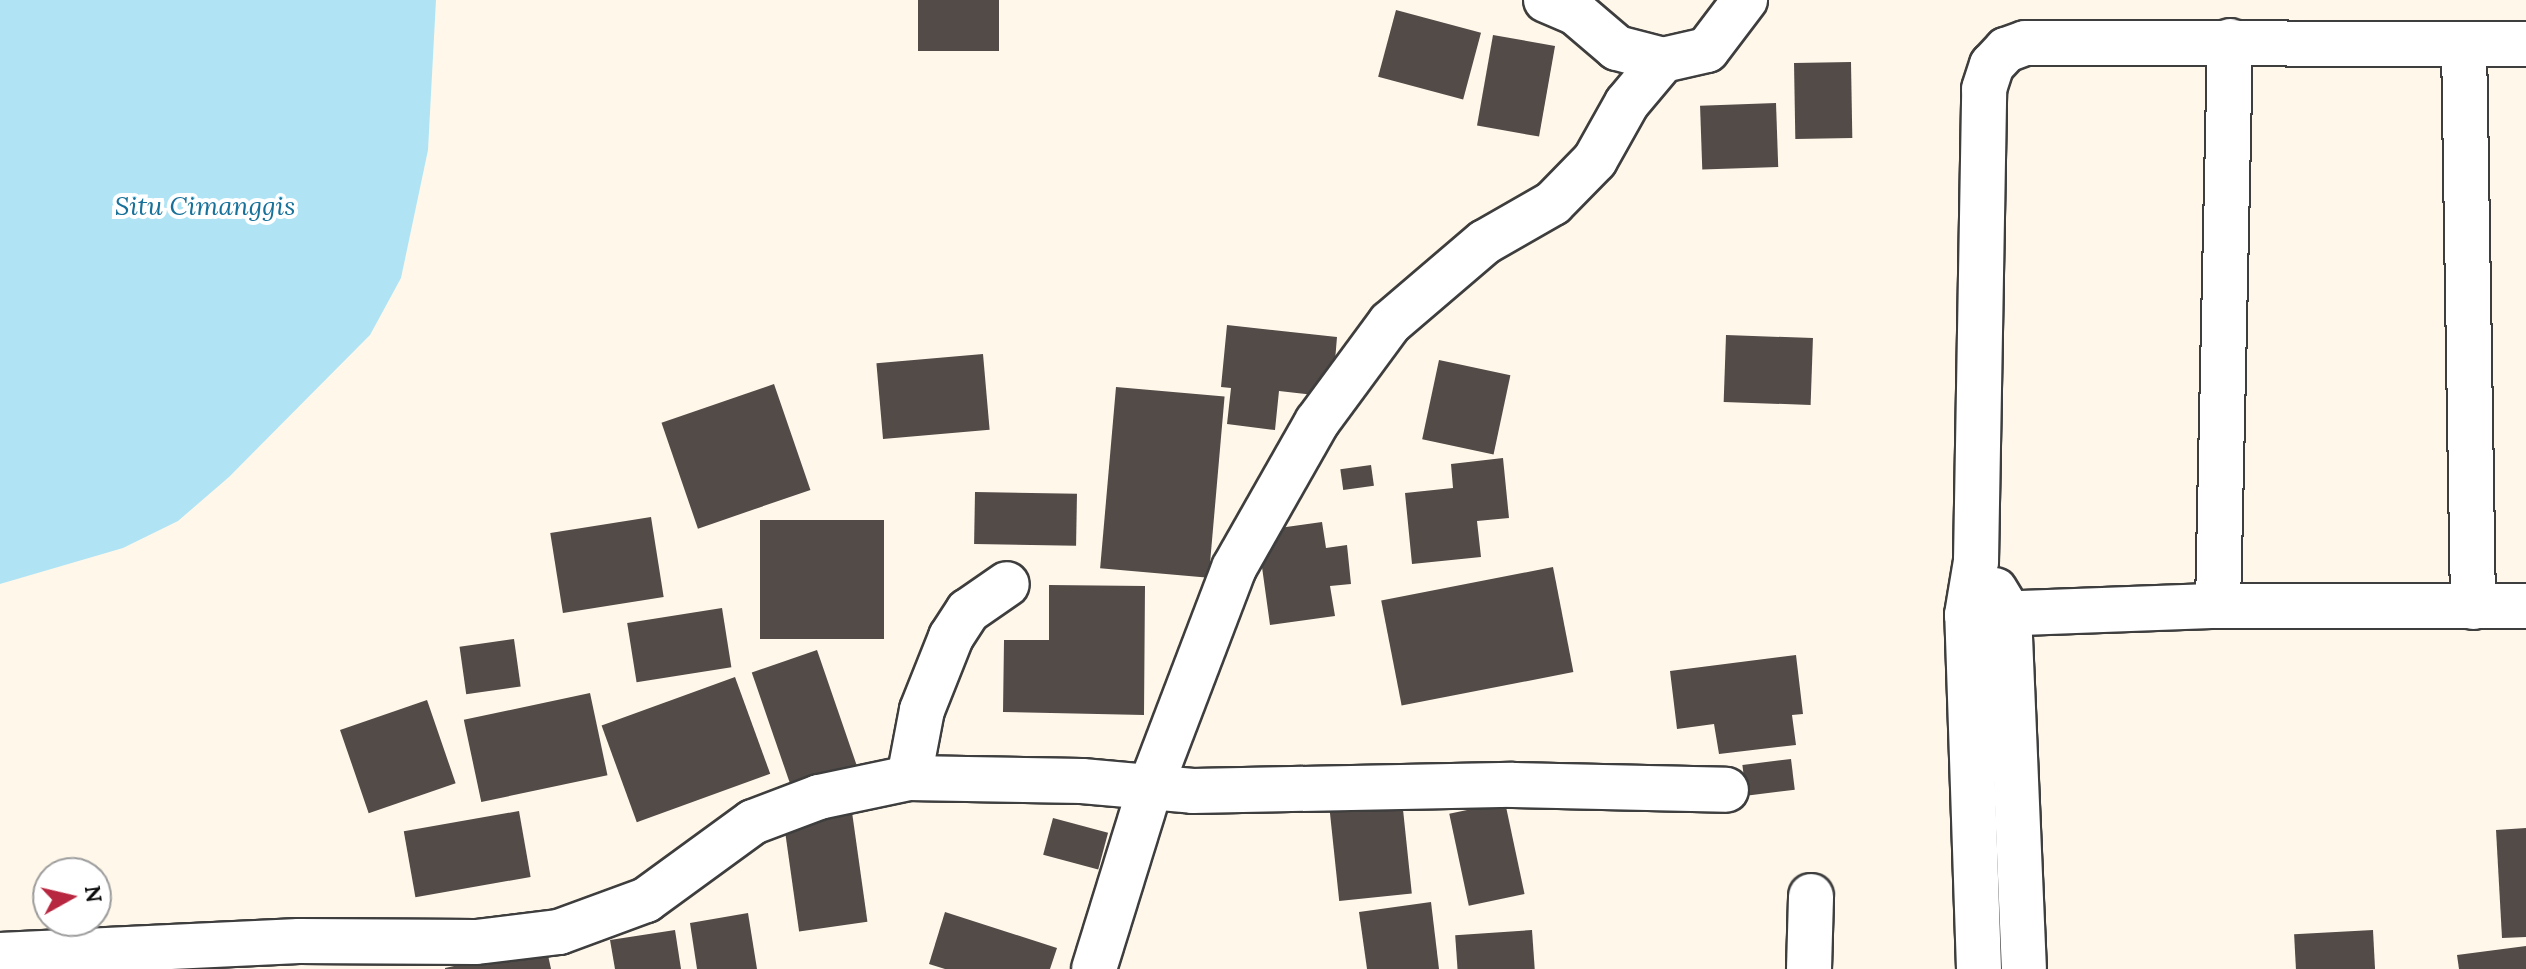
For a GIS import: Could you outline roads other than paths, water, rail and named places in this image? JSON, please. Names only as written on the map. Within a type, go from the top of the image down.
[{"type":"street","points":[[1546,0],[1576,13],[1617,48],[1663,60],[1707,50],[1745,0]]},
{"type":"street","points":[[2218,606],[2230,41]]},
{"type":"street","points":[[1979,969],[1967,615],[1976,561],[1984,89],[1992,65],[2006,50],[2025,43],[2230,41],[2526,44]]},
{"type":"street","points":[[2464,44],[2473,607]]},
{"type":"street","points":[[1094,969],[1150,788],[1234,568],[1317,422],[1390,323],[1485,242],[1553,203],[1595,160],[1627,103],[1663,60]]},
{"type":"street","points":[[1976,561],[2009,613],[2024,969]]},
{"type":"street","points":[[909,778],[922,710],[951,637],[968,611],[1007,584]]},
{"type":"street","points":[[1967,615],[2218,606],[2526,606]]},
{"type":"street","points":[[0,955],[299,941],[476,942],[559,932],[646,900],[753,822],[819,797],[909,778],[1150,788],[1513,785],[1726,790]]},
{"type":"street","points":[[1809,969],[1811,896]]},
{"type":"water","name":"Situ Cimanggis","points":[[0,0],[436,0],[428,150],[401,278],[370,335],[229,477],[178,521],[123,548],[0,584]]}]
